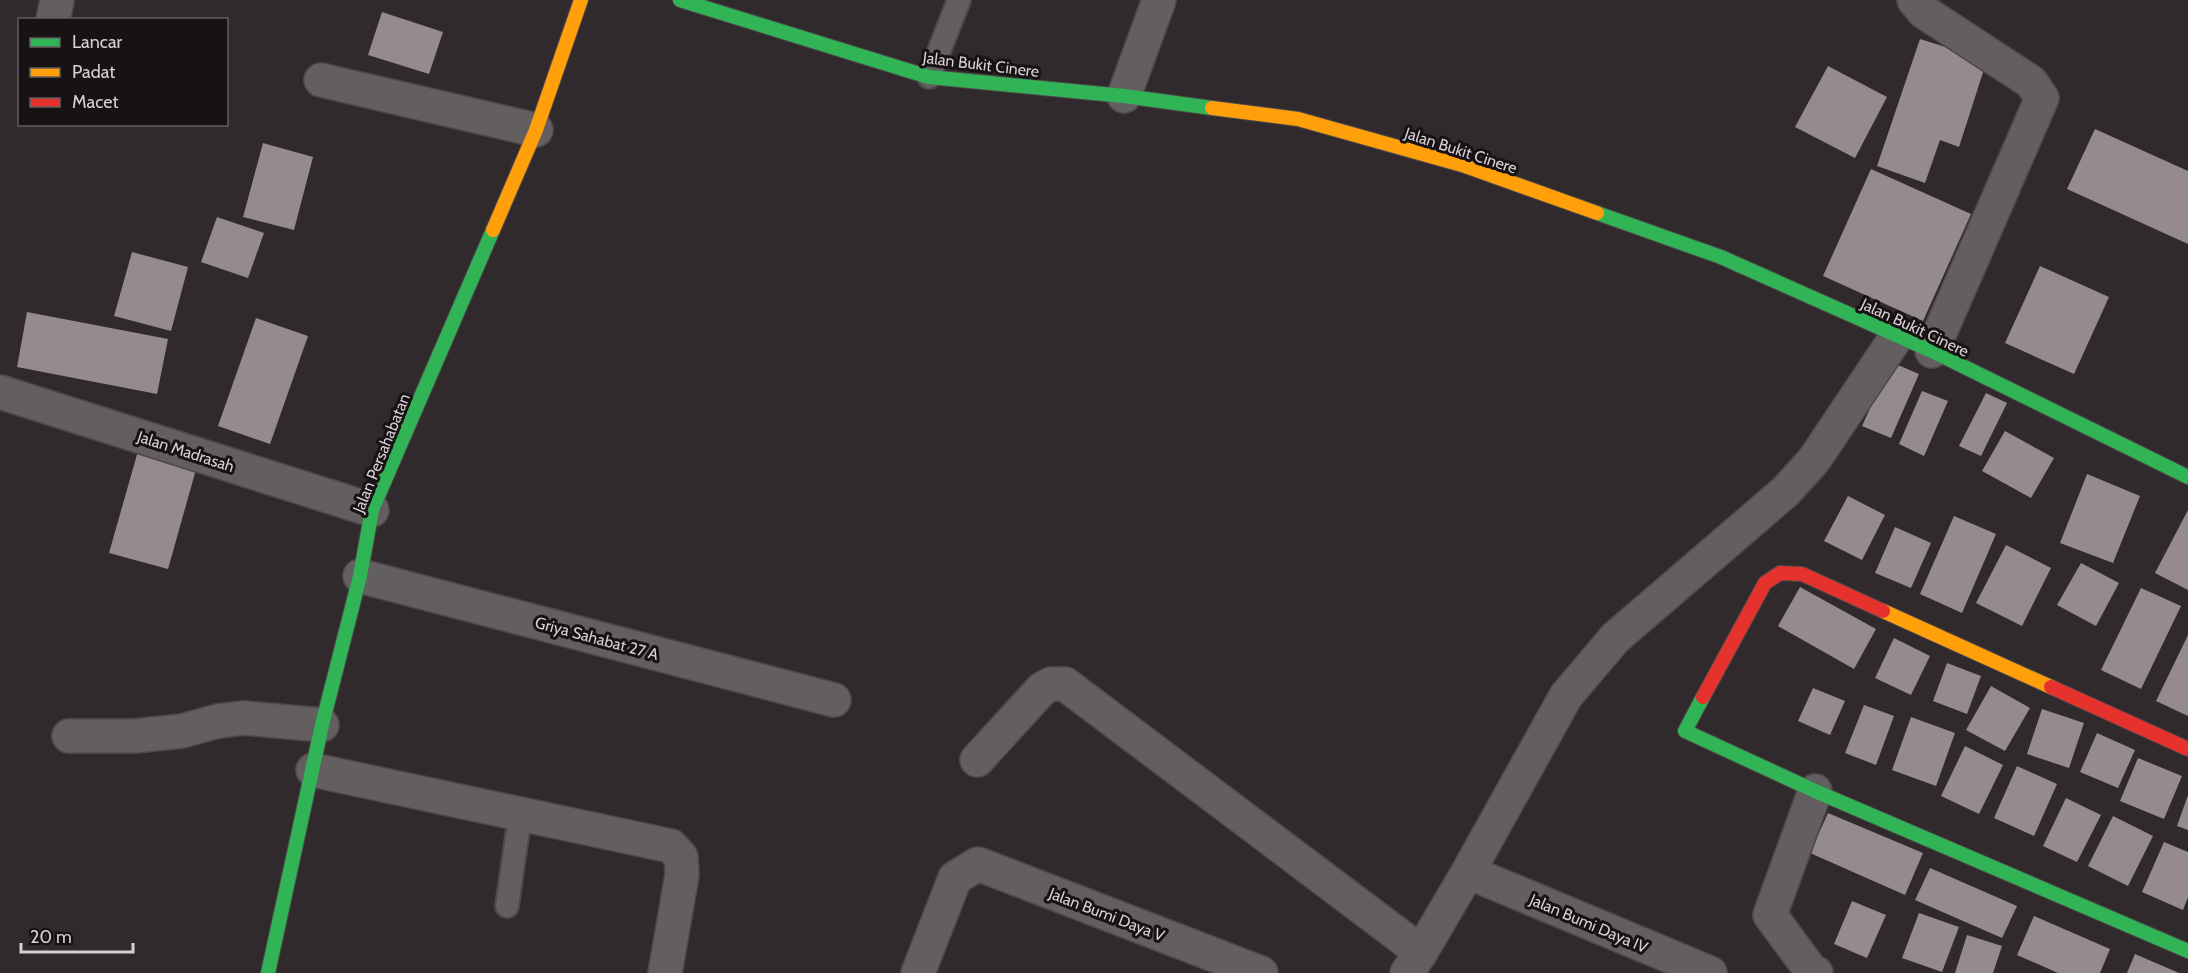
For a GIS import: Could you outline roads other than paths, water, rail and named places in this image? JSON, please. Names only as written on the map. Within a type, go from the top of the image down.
[{"type":"street","points":[[53,18],[57,0]]},
{"type":"street","name":"Jalan Persahabatan","points":[[268,973],[322,724],[360,576],[372,510],[536,130],[581,0]]},
{"type":"street","name":"Jalan Bukit Cinere","points":[[680,0],[929,77],[1124,96],[1298,119],[1462,165],[1721,257],[1932,351],[2188,477]]},
{"type":"street","points":[[1124,96],[1160,0]]},
{"type":"street","points":[[1914,0],[1924,12],[2031,82],[2042,98],[1932,351]]},
{"type":"street","points":[[321,80],[536,130]]},
{"type":"street","points":[[977,760],[1042,689],[1052,684],[1065,684],[1414,963],[1468,872],[1566,696],[1615,638],[1786,491],[1814,460],[1897,336]]},
{"type":"street","name":"Jalan Madrasah","points":[[0,392],[372,510]]},
{"type":"street","points":[[2188,749],[1802,574],[1780,573],[1765,583],[1685,731],[1815,791],[2188,951]]},
{"type":"street","name":"Griya Sahabat 27 A","points":[[360,576],[834,700]]},
{"type":"street","points":[[69,736],[135,736],[182,731],[218,721],[245,718],[322,724]]},
{"type":"street","points":[[313,770],[671,846],[681,857],[682,875],[665,973]]},
{"type":"street","points":[[1815,791],[1770,915],[1812,972],[1816,973]]},
{"type":"street","name":"Jalan Bumi Daya V","points":[[918,973],[955,878],[978,864],[1261,973]]},
{"type":"street","name":"Jalan Bumi Daya IV","points":[[1468,872],[1710,973]]},
{"type":"lane","points":[[929,77],[959,0]]},
{"type":"lane","points":[[507,906],[520,814]]}]
